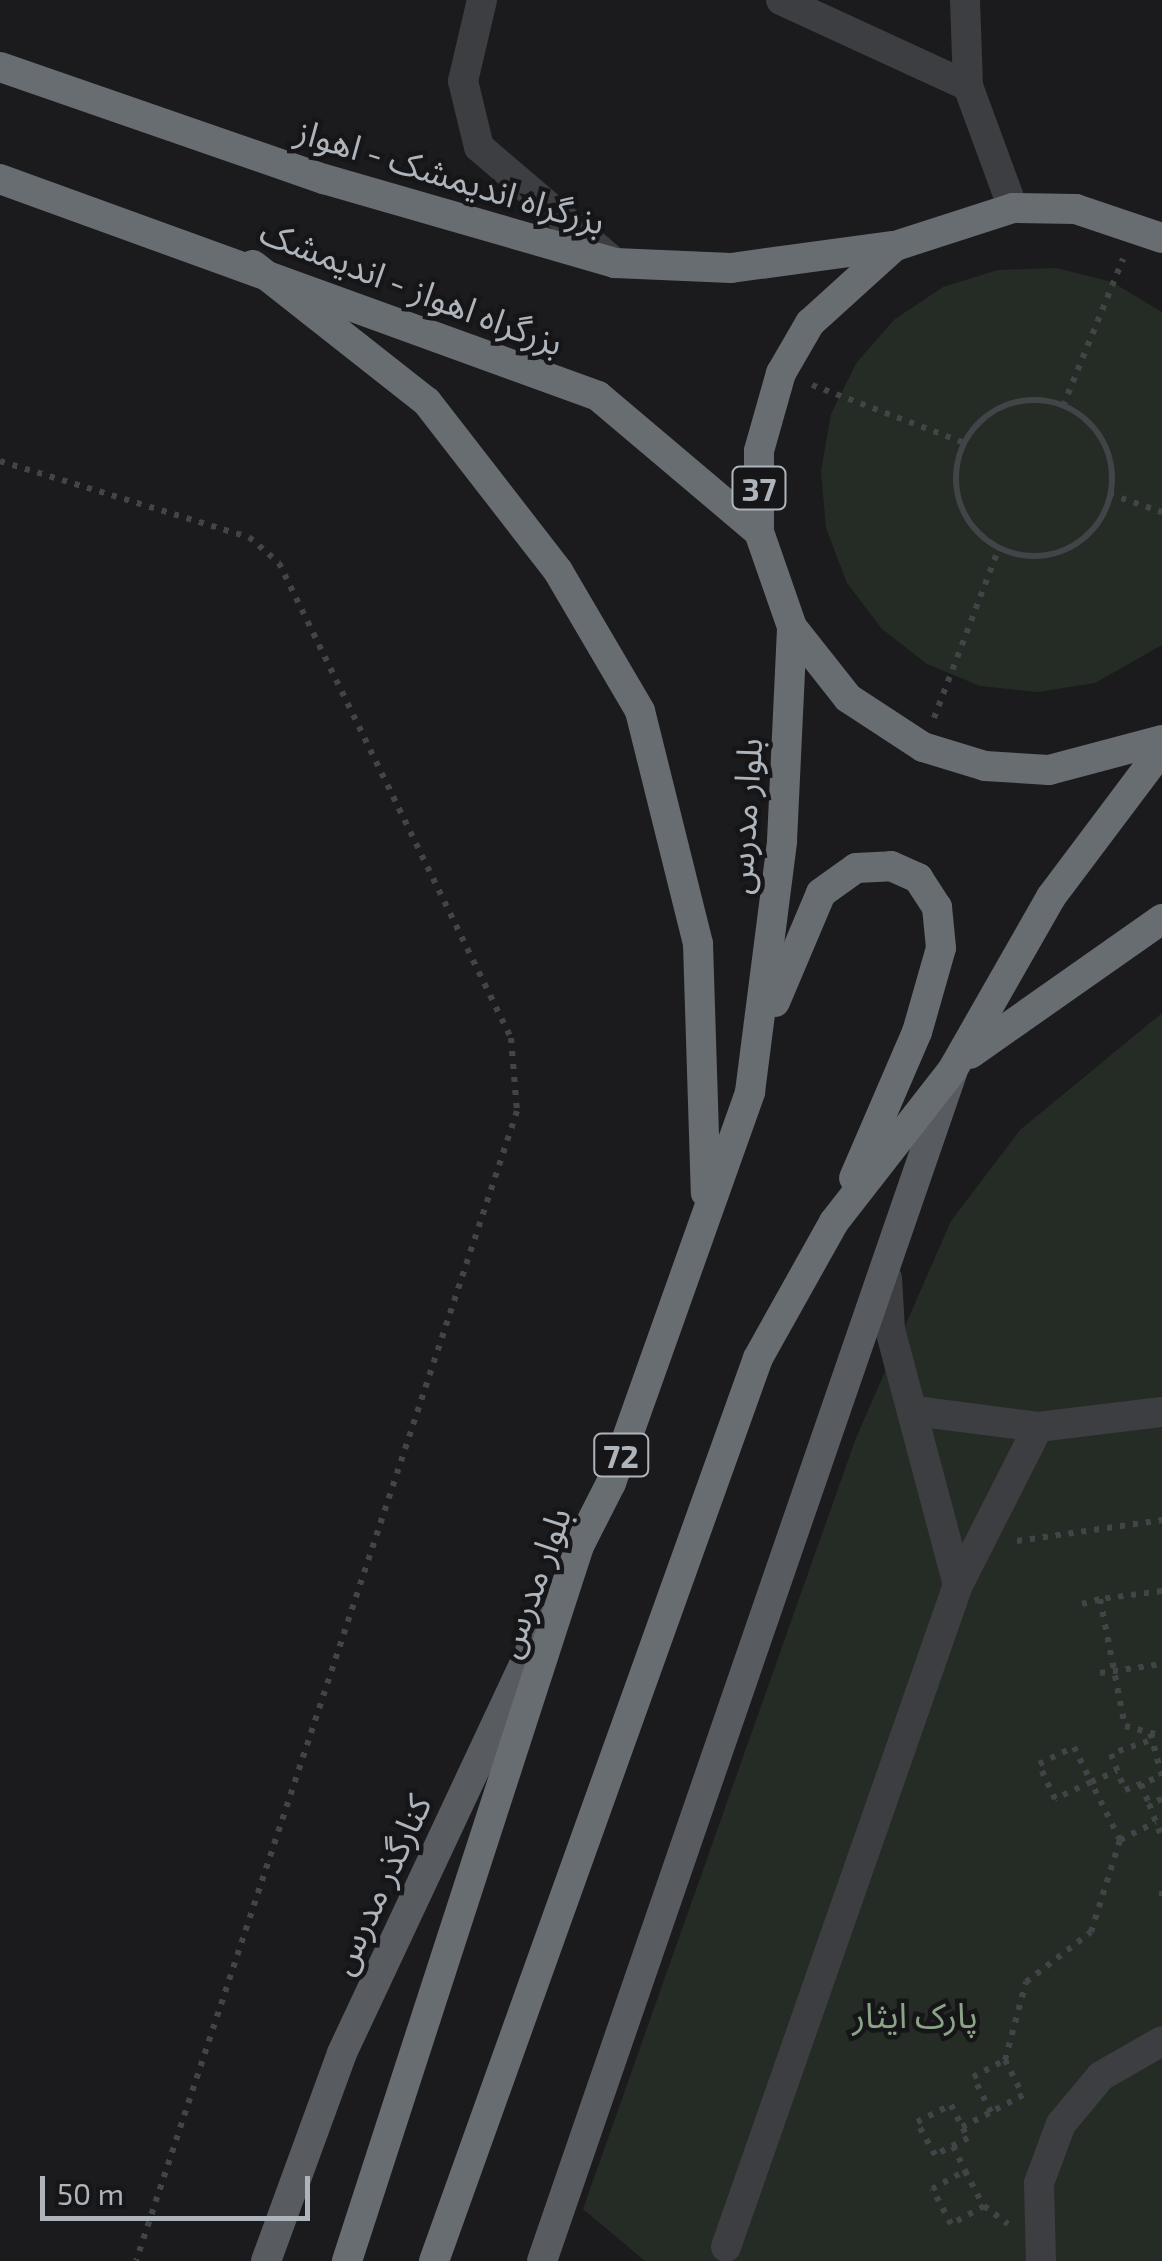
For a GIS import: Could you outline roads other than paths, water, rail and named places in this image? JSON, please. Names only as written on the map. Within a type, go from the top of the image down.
[{"type":"highway","name":"بزرگراه اندیمشک - اهواز","points":[[0,67],[324,179],[615,263],[731,268],[895,246]]},
{"type":"highway","name":"بزرگراه اهواز - اندیمشک","points":[[0,179],[253,265],[598,396],[759,532]]},
{"type":"highway","name":"37","points":[[1149,232],[1076,209],[1013,208],[895,246],[848,280],[781,373],[759,451],[759,532],[792,627],[848,698],[923,747],[984,766],[1049,770],[1162,740]]},
{"type":"highway","points":[[253,265],[427,402],[558,572],[640,711],[698,944],[707,1214]]},
{"type":"highway","name":"بلوار مدرس","points":[[347,2261],[579,1546],[611,1483],[707,1214],[753,1069],[782,842],[792,627]]},
{"type":"highway","points":[[834,1222],[953,1069],[1051,897],[1162,749]]},
{"type":"highway","points":[[434,2261],[758,1358],[834,1222],[931,989],[937,907],[918,878],[891,866],[856,868],[821,893],[753,1069]]},
{"type":"highway","points":[[953,1069],[1162,919]]},
{"type":"main road","points":[[542,2261],[887,1278],[953,1069]]},
{"type":"main road","name":"کنارگذر مدرس","points":[[266,2261],[342,2053],[579,1546]]},
{"type":"lane","points":[[482,0],[462,82],[479,148],[615,263]]},
{"type":"lane","points":[[781,0],[968,86]]},
{"type":"lane","points":[[965,0],[968,86],[1013,208]]},
{"type":"lane","points":[[887,1278],[890,1329],[915,1411],[958,1585]]},
{"type":"lane","points":[[915,1411],[1038,1427],[1162,1412]]},
{"type":"lane","points":[[726,2247],[958,1585],[1038,1427]]},
{"type":"lane","points":[[1041,2261],[1039,2184],[1061,2124],[1101,2076],[1162,2042]]},
{"type":"park label","name":"پارک ایثار","points":[[915,2014]]}]
